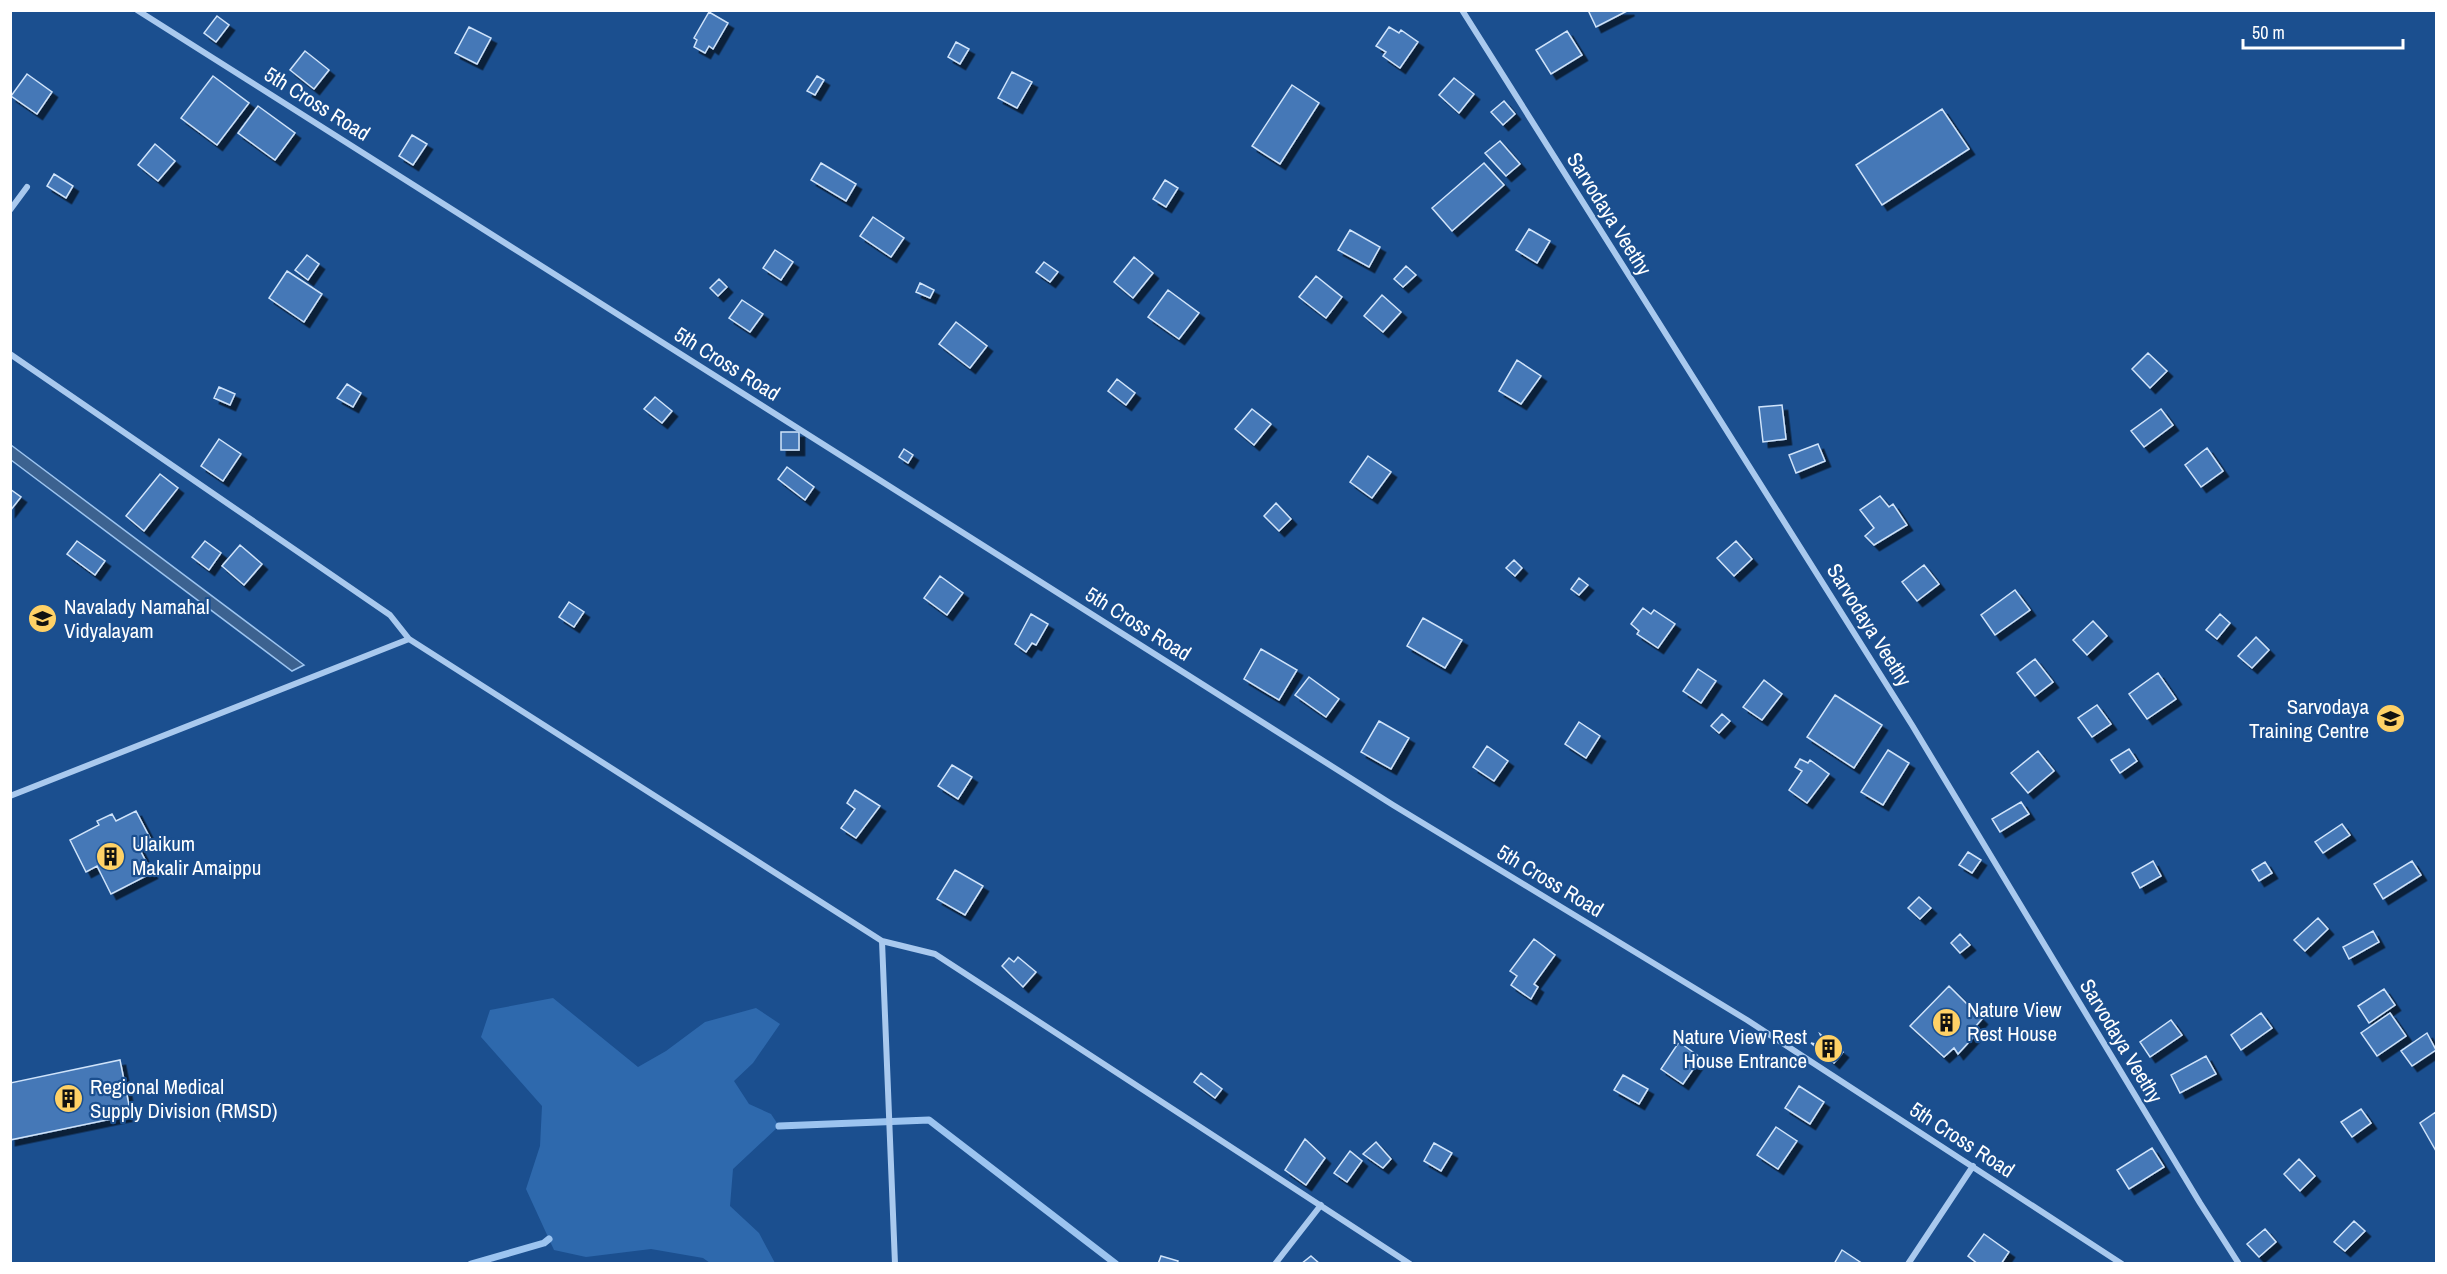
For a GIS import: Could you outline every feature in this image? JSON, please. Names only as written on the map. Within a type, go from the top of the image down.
[{"type":"street","name":"5th Cross Road","points":[[137,10],[1373,793],[1752,1024],[2122,1263]]},
{"type":"street","name":"Sarvodaya Veethy","points":[[1462,10],[1912,725],[2200,1203],[2239,1263]]},
{"type":"street","points":[[10,210],[27,187]]},
{"type":"street","points":[[10,354],[390,615],[409,639],[882,940],[935,954],[1410,1263]]},
{"type":"street","points":[[10,796],[409,639]]},
{"type":"street","points":[[882,940],[895,1263]]},
{"type":"street","points":[[1908,1263],[1972,1166]]},
{"type":"street","points":[[1275,1263],[1321,1206]]},
{"type":"shaded area","points":[[11,445],[304,665],[292,671],[11,460]]},
{"type":"shaded area","points":[[553,998],[638,1067],[666,1051],[705,1022],[756,1008],[780,1024],[753,1063],[734,1081],[749,1104],[771,1114],[779,1126],[733,1169],[730,1206],[759,1233],[775,1263],[710,1263],[703,1258],[651,1249],[586,1257],[554,1250],[526,1189],[540,1146],[542,1106],[481,1037],[490,1010]]},
{"type":"building","points":[[1588,10],[1629,10],[1596,27]]},
{"type":"building","points":[[709,12],[728,23],[713,49],[709,46],[705,53],[694,47],[697,40],[694,38]]},
{"type":"building","points":[[217,16],[229,25],[216,42],[204,33]]},
{"type":"building","points":[[469,27],[491,38],[477,64],[455,53]]},
{"type":"building","points":[[1389,27],[1399,33],[1401,30],[1418,42],[1400,68],[1383,56],[1386,52],[1376,46]]},
{"type":"building","points":[[1567,31],[1582,55],[1551,74],[1536,50]]},
{"type":"building","points":[[956,42],[969,49],[960,64],[948,57]]},
{"type":"building","points":[[305,51],[329,70],[314,89],[290,70]]},
{"type":"building","points":[[1012,72],[1032,82],[1017,108],[998,98]]},
{"type":"building","points":[[27,74],[52,92],[37,114],[11,96]]},
{"type":"building","points":[[213,76],[249,103],[217,145],[181,118]]},
{"type":"building","points":[[817,76],[824,80],[815,95],[807,91]]},
{"type":"building","points":[[1454,78],[1474,94],[1459,113],[1439,95]]},
{"type":"building","points":[[1292,85],[1319,103],[1280,164],[1252,146]]},
{"type":"building","points":[[1504,101],[1515,114],[1503,125],[1491,112]]},
{"type":"building","points":[[258,106],[295,133],[275,160],[238,133]]},
{"type":"building","points":[[1942,109],[1969,149],[1882,205],[1856,165]]},
{"type":"building","points":[[412,135],[427,144],[413,165],[399,156]]},
{"type":"building","points":[[1500,141],[1520,164],[1506,176],[1485,153]]},
{"type":"building","points":[[155,144],[175,161],[158,181],[138,165]]},
{"type":"building","points":[[821,163],[856,184],[846,201],[811,180]]},
{"type":"building","points":[[1484,163],[1504,185],[1452,231],[1432,208]]},
{"type":"building","points":[[54,174],[73,186],[66,198],[47,186]]},
{"type":"building","points":[[1165,180],[1178,188],[1166,207],[1153,199]]},
{"type":"building","points":[[873,217],[904,238],[891,257],[860,236]]},
{"type":"building","points":[[1529,229],[1550,241],[1537,263],[1516,250]]},
{"type":"building","points":[[1350,230],[1380,247],[1369,267],[1338,250]]},
{"type":"building","points":[[775,250],[793,262],[781,280],[763,268]]},
{"type":"building","points":[[307,255],[319,264],[308,280],[295,270]]},
{"type":"building","points":[[1134,257],[1153,273],[1133,298],[1114,282]]},
{"type":"building","points":[[1044,262],[1058,272],[1050,282],[1036,272]]},
{"type":"building","points":[[1406,266],[1416,275],[1403,287],[1394,279]]},
{"type":"building","points":[[287,271],[322,294],[304,322],[269,298]]},
{"type":"building","points":[[1316,276],[1342,297],[1326,318],[1299,297]]},
{"type":"building","points":[[719,279],[727,287],[718,296],[710,288]]},
{"type":"building","points":[[920,283],[934,290],[930,298],[916,292]]},
{"type":"building","points":[[1168,290],[1199,313],[1179,339],[1148,317]]},
{"type":"building","points":[[1382,295],[1401,312],[1383,332],[1364,316]]},
{"type":"building","points":[[742,300],[763,314],[750,332],[729,318]]},
{"type":"building","points":[[956,322],[987,346],[970,368],[939,344]]},
{"type":"building","points":[[2148,353],[2167,371],[2150,388],[2132,369]]},
{"type":"building","points":[[1517,360],[1541,376],[1521,404],[1499,391]]},
{"type":"building","points":[[1117,379],[1135,393],[1126,405],[1108,391]]},
{"type":"building","points":[[347,384],[361,393],[353,407],[337,398]]},
{"type":"building","points":[[219,387],[235,394],[230,405],[214,398]]},
{"type":"building","points":[[655,397],[672,411],[662,423],[644,409]]},
{"type":"building","points":[[1782,405],[1786,439],[1763,442],[1759,407]]},
{"type":"building","points":[[1252,409],[1271,424],[1254,445],[1235,429]]},
{"type":"building","points":[[2161,409],[2173,425],[2144,447],[2131,431]]},
{"type":"building","points":[[781,432],[799,432],[799,450],[781,450]]},
{"type":"building","points":[[219,439],[241,454],[223,481],[201,466]]},
{"type":"building","points":[[1818,444],[1825,461],[1796,473],[1789,455]]},
{"type":"building","points":[[2207,448],[2223,471],[2201,487],[2185,465]]},
{"type":"building","points":[[904,449],[913,455],[908,463],[899,457]]},
{"type":"building","points":[[1368,456],[1391,472],[1372,498],[1350,482]]},
{"type":"building","points":[[787,467],[814,487],[805,500],[778,479]]},
{"type":"building","points":[[160,474],[178,488],[144,531],[126,516]]},
{"type":"building","points":[[10,489],[21,497],[10,511]]},
{"type":"building","points":[[1880,496],[1889,507],[1893,504],[1907,525],[1874,545],[1865,536],[1874,528],[1860,510]]},
{"type":"building","points":[[1276,503],[1291,519],[1279,531],[1264,516]]},
{"type":"building","points":[[77,541],[105,561],[95,575],[67,554]]},
{"type":"building","points":[[205,541],[221,553],[209,570],[192,557]]},
{"type":"building","points":[[1736,541],[1752,559],[1734,576],[1717,558]]},
{"type":"building","points":[[240,545],[262,564],[244,585],[222,566]]},
{"type":"building","points":[[1514,560],[1522,568],[1515,576],[1506,568]]},
{"type":"building","points":[[1924,565],[1939,584],[1917,601],[1902,582]]},
{"type":"building","points":[[940,576],[963,593],[947,615],[924,598]]},
{"type":"building","points":[[1579,578],[1588,585],[1579,595],[1571,589]]},
{"type":"building","points":[[2015,590],[2030,610],[1995,635],[1981,615]]},
{"type":"building","points":[[569,602],[584,612],[574,627],[559,617]]},
{"type":"building","points":[[1643,608],[1651,614],[1654,610],[1675,624],[1658,648],[1637,634],[1639,631],[1631,624]]},
{"type":"building","points":[[1031,614],[1048,624],[1036,645],[1032,643],[1026,652],[1015,644]]},
{"type":"building","points":[[2220,614],[2230,623],[2217,639],[2206,630]]},
{"type":"building","points":[[1423,618],[1462,640],[1445,668],[1407,646]]},
{"type":"building","points":[[2093,621],[2107,636],[2087,655],[2073,640]]},
{"type":"building","points":[[2256,637],[2269,650],[2252,668],[2238,656]]},
{"type":"building","points":[[1261,649],[1297,670],[1279,700],[1244,679]]},
{"type":"building","points":[[2035,659],[2053,682],[2035,696],[2017,673]]},
{"type":"building","points":[[1698,669],[1716,681],[1701,703],[1683,691]]},
{"type":"building","points":[[2158,673],[2176,699],[2147,719],[2129,694]]},
{"type":"building","points":[[1309,677],[1339,699],[1326,717],[1295,695]]},
{"type":"building","points":[[1764,680],[1782,694],[1762,720],[1743,707]]},
{"type":"building","points":[[1835,695],[1882,725],[1854,768],[1807,737]]},
{"type":"building","points":[[2097,705],[2111,724],[2092,737],[2078,718]]},
{"type":"building","points":[[1722,714],[1730,721],[1719,733],[1711,726]]},
{"type":"building","points":[[1379,721],[1409,738],[1391,769],[1361,752]]},
{"type":"building","points":[[1579,722],[1600,736],[1586,758],[1565,744]]},
{"type":"building","points":[[1487,746],[1508,761],[1494,781],[1473,767]]},
{"type":"building","points":[[2129,749],[2137,761],[2120,773],[2111,760]]},
{"type":"building","points":[[1888,750],[1909,763],[1883,805],[1861,792]]},
{"type":"building","points":[[2038,751],[2054,771],[2028,793],[2011,773]]},
{"type":"building","points":[[1800,759],[1808,763],[1810,760],[1829,774],[1807,803],[1789,790],[1802,771],[1795,767]]},
{"type":"building","points":[[952,765],[972,777],[958,799],[938,786]]},
{"type":"building","points":[[855,790],[880,806],[856,838],[841,828],[855,809],[847,803]]},
{"type":"building","points":[[2021,802],[2029,814],[2000,832],[1992,819]]},
{"type":"building","name":"Ulaikum Makalir Amaippu","points":[[136,811],[151,840],[138,846],[152,873],[111,894],[97,866],[86,872],[70,840],[99,825],[97,821],[112,814],[116,821]]},
{"type":"building","points":[[2342,824],[2350,835],[2323,853],[2315,842]]},
{"type":"building","points":[[1968,852],[1981,860],[1972,873],[1959,865]]},
{"type":"building","points":[[2153,861],[2161,876],[2140,888],[2132,873]]},
{"type":"building","points":[[2412,861],[2421,875],[2383,899],[2374,884]]},
{"type":"building","points":[[2265,862],[2272,873],[2259,881],[2252,870]]},
{"type":"building","points":[[955,870],[983,886],[965,915],[937,899]]},
{"type":"building","points":[[1919,897],[1931,908],[1920,919],[1908,908]]},
{"type":"building","points":[[2318,918],[2328,929],[2305,951],[2294,940]]},
{"type":"building","points":[[2373,931],[2379,942],[2349,959],[2343,947]]},
{"type":"building","points":[[1960,934],[1970,945],[1960,953],[1951,943]]},
{"type":"building","points":[[1534,939],[1555,955],[1534,984],[1538,987],[1531,999],[1511,985],[1517,976],[1510,971]]},
{"type":"building","points":[[1018,957],[1036,972],[1023,987],[1002,966],[1009,958],[1014,962]]},
{"type":"building","name":"Nature View Rest House","points":[[1949,986],[1982,1019],[1975,1027],[1980,1030],[1958,1054],[1954,1048],[1944,1057],[1910,1026]]},
{"type":"building","points":[[2384,989],[2395,1005],[2369,1023],[2358,1006]]},
{"type":"building","points":[[2261,1013],[2272,1028],[2241,1050],[2231,1035]]},
{"type":"building","points":[[2390,1013],[2406,1036],[2377,1056],[2361,1033]]},
{"type":"building","points":[[2171,1020],[2182,1035],[2150,1057],[2140,1042]]},
{"type":"building","points":[[2427,1033],[2436,1050],[2412,1066],[2401,1051]]},
{"type":"building","name":"Nature View Rest House Entrance","points":[[1820,1034],[1843,1052],[1834,1063],[1811,1043],[1825,1046]]},
{"type":"building","points":[[1679,1042],[1701,1058],[1683,1084],[1661,1069]]},
{"type":"building","points":[[2206,1056],[2216,1074],[2180,1093],[2171,1075]]},
{"type":"building","name":"Regional Medical Supply Division (RMSD)","points":[[120,1060],[131,1115],[10,1140],[10,1083]]},
{"type":"building","points":[[1201,1073],[1222,1089],[1215,1098],[1194,1082]]},
{"type":"building","points":[[1623,1075],[1648,1089],[1639,1104],[1614,1090]]},
{"type":"building","points":[[1799,1086],[1824,1102],[1810,1124],[1785,1108]]},
{"type":"building","points":[[2361,1109],[2371,1123],[2352,1137],[2341,1122]]},
{"type":"building","points":[[2436,1112],[2436,1151],[2420,1123]]},
{"type":"building","points":[[1776,1127],[1797,1141],[1778,1169],[1757,1155]]},
{"type":"building","points":[[1305,1139],[1325,1158],[1306,1185],[1285,1170]]},
{"type":"building","points":[[1376,1142],[1391,1159],[1383,1168],[1363,1154]]},
{"type":"building","points":[[1434,1143],[1452,1153],[1441,1171],[1424,1161]]},
{"type":"building","points":[[2152,1148],[2164,1167],[2129,1189],[2117,1170]]},
{"type":"building","points":[[1350,1151],[1362,1161],[1347,1182],[1334,1173]]},
{"type":"building","points":[[2299,1159],[2315,1176],[2300,1191],[2284,1174]]},
{"type":"building","points":[[2354,1221],[2365,1231],[2345,1251],[2334,1242]]},
{"type":"building","points":[[2265,1229],[2276,1242],[2259,1257],[2247,1244]]},
{"type":"building","points":[[1984,1234],[2009,1252],[2001,1264],[1978,1264],[1968,1256]]},
{"type":"building","points":[[1842,1250],[1863,1264],[1834,1264]]},
{"type":"building","points":[[1161,1256],[1178,1261],[1177,1264],[1158,1264]]},
{"type":"building","points":[[1311,1256],[1320,1264],[1301,1264]]},
{"type":"waterway","points":[[779,1126],[929,1120],[1116,1264]]},
{"type":"waterway","points":[[471,1264],[544,1243],[549,1239]]},
{"type":"place","name":"Navalady Namahal Vidyalayam","points":[[43,619]]},
{"type":"place","name":"Sarvodaya Training Centre","points":[[2390,719]]},
{"type":"place","name":"Ulaikum Makalir Amaippu","points":[[111,856]]},
{"type":"place","name":"Nature View Rest House","points":[[1946,1022]]},
{"type":"place","name":"Nature View Rest House Entrance","points":[[1828,1049]]},
{"type":"place","name":"Regional Medical Supply Division (RMSD)","points":[[69,1099]]}]
